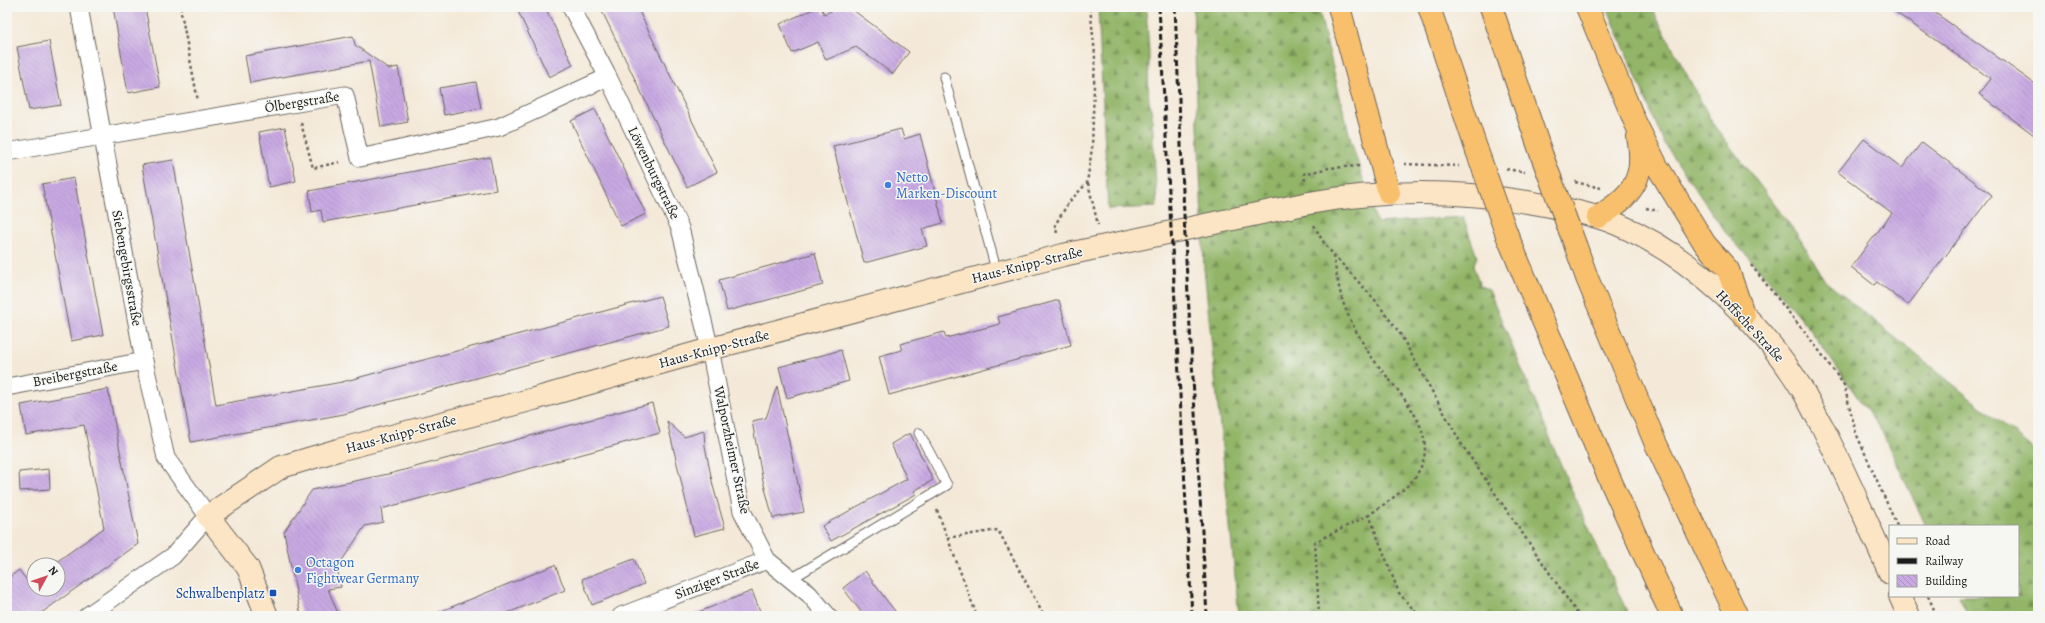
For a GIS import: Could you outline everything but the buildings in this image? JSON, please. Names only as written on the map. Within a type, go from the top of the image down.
[{"type":"highway","points":[[1339,7],[1389,193]]},
{"type":"highway","points":[[1429,7],[1507,235],[1604,466],[1672,616]]},
{"type":"highway","points":[[1491,7],[1542,156],[1587,278],[1656,442],[1737,616]]},
{"type":"highway","points":[[1587,7],[1635,122],[1657,166],[1705,244],[1728,270],[1744,316]]},
{"type":"highway","points":[[1598,217],[1624,198],[1636,180],[1641,162],[1635,122]]},
{"type":"street","name":"Siebengebirgsstraße","points":[[79,7],[144,361],[166,458],[208,516]]},
{"type":"street","name":"Löwenburgstraße","points":[[571,7],[608,77],[680,228],[710,349]]},
{"type":"street","points":[[360,158],[499,127],[608,77]]},
{"type":"street","name":"Ölbergstraße","points":[[7,152],[102,134],[345,95],[360,158]]},
{"type":"street","name":"Hoffsche Straße","points":[[1389,193],[1432,192],[1479,195],[1520,200],[1598,217],[1619,225],[1666,250],[1700,274],[1744,316],[1774,349],[1802,389],[1840,462],[1889,571]]},
{"type":"street","name":"Haus-Knipp-Straße","points":[[87,616],[173,556],[208,516],[281,467],[338,450],[534,399],[710,349],[1063,255],[1309,203],[1346,196],[1389,193]]},
{"type":"street","name":"Walporzheimer Straße","points":[[710,349],[742,511],[767,560],[809,594],[828,616]]},
{"type":"street","name":"Breibergstraße","points":[[7,387],[144,361]]},
{"type":"street","points":[[208,516],[248,568],[267,616]]},
{"type":"street","name":"Sinziger Straße","points":[[621,616],[767,560]]},
{"type":"street","points":[[1900,597],[1909,616]]},
{"type":"lane","points":[[944,77],[997,273]]},
{"type":"lane","points":[[791,579],[947,485],[919,433]]},
{"type":"path","points":[[180,7],[201,118]]},
{"type":"path","points":[[1090,7],[1095,54],[1092,148],[1088,183],[1097,215],[1102,247]]},
{"type":"path","points":[[296,103],[312,168],[360,158]]},
{"type":"path","points":[[1063,255],[1055,225],[1069,202],[1088,183]]},
{"type":"path","points":[[1309,203],[1313,223],[1322,240],[1375,300],[1399,332],[1462,445],[1579,616]]},
{"type":"path","points":[[1319,616],[1315,542],[1369,515],[1395,496],[1417,474],[1425,453],[1425,438],[1419,422],[1405,398],[1386,377],[1367,349],[1346,311],[1332,253]]},
{"type":"path","points":[[932,493],[976,616]]},
{"type":"path","points":[[1369,515],[1399,593],[1419,616]]},
{"type":"path","points":[[947,538],[998,530],[1044,616]]},
{"type":"path","points":[[1928,597],[1936,616]]},
{"type":"green space","points":[[1098,7],[1146,7],[1149,54],[1148,93],[1152,113],[1157,207],[1108,209]]},
{"type":"green space","points":[[1193,7],[1318,7],[1351,141],[1377,223],[1463,217],[1477,257],[1473,266],[1480,285],[1489,290],[1571,489],[1629,616],[1239,616],[1204,268]]},
{"type":"green space","points":[[1607,7],[1651,7],[1713,124],[1797,234],[1825,281],[2038,453],[2038,616],[1968,616],[1959,597],[2019,597],[2019,525],[1926,525],[1882,432],[1811,331],[1768,279],[1725,232],[1664,143]]},
{"type":"railway","points":[[1159,7],[1192,616]]},
{"type":"railway","points":[[1175,7],[1186,260],[1207,616]]},
{"type":"place","name":"Netto Marken-Discount","points":[[888,185]]},
{"type":"place","name":"Octagon Fightwear Germany","points":[[298,570]]},
{"type":"place","name":"Schwalbenplatz","points":[[273,593]]}]
